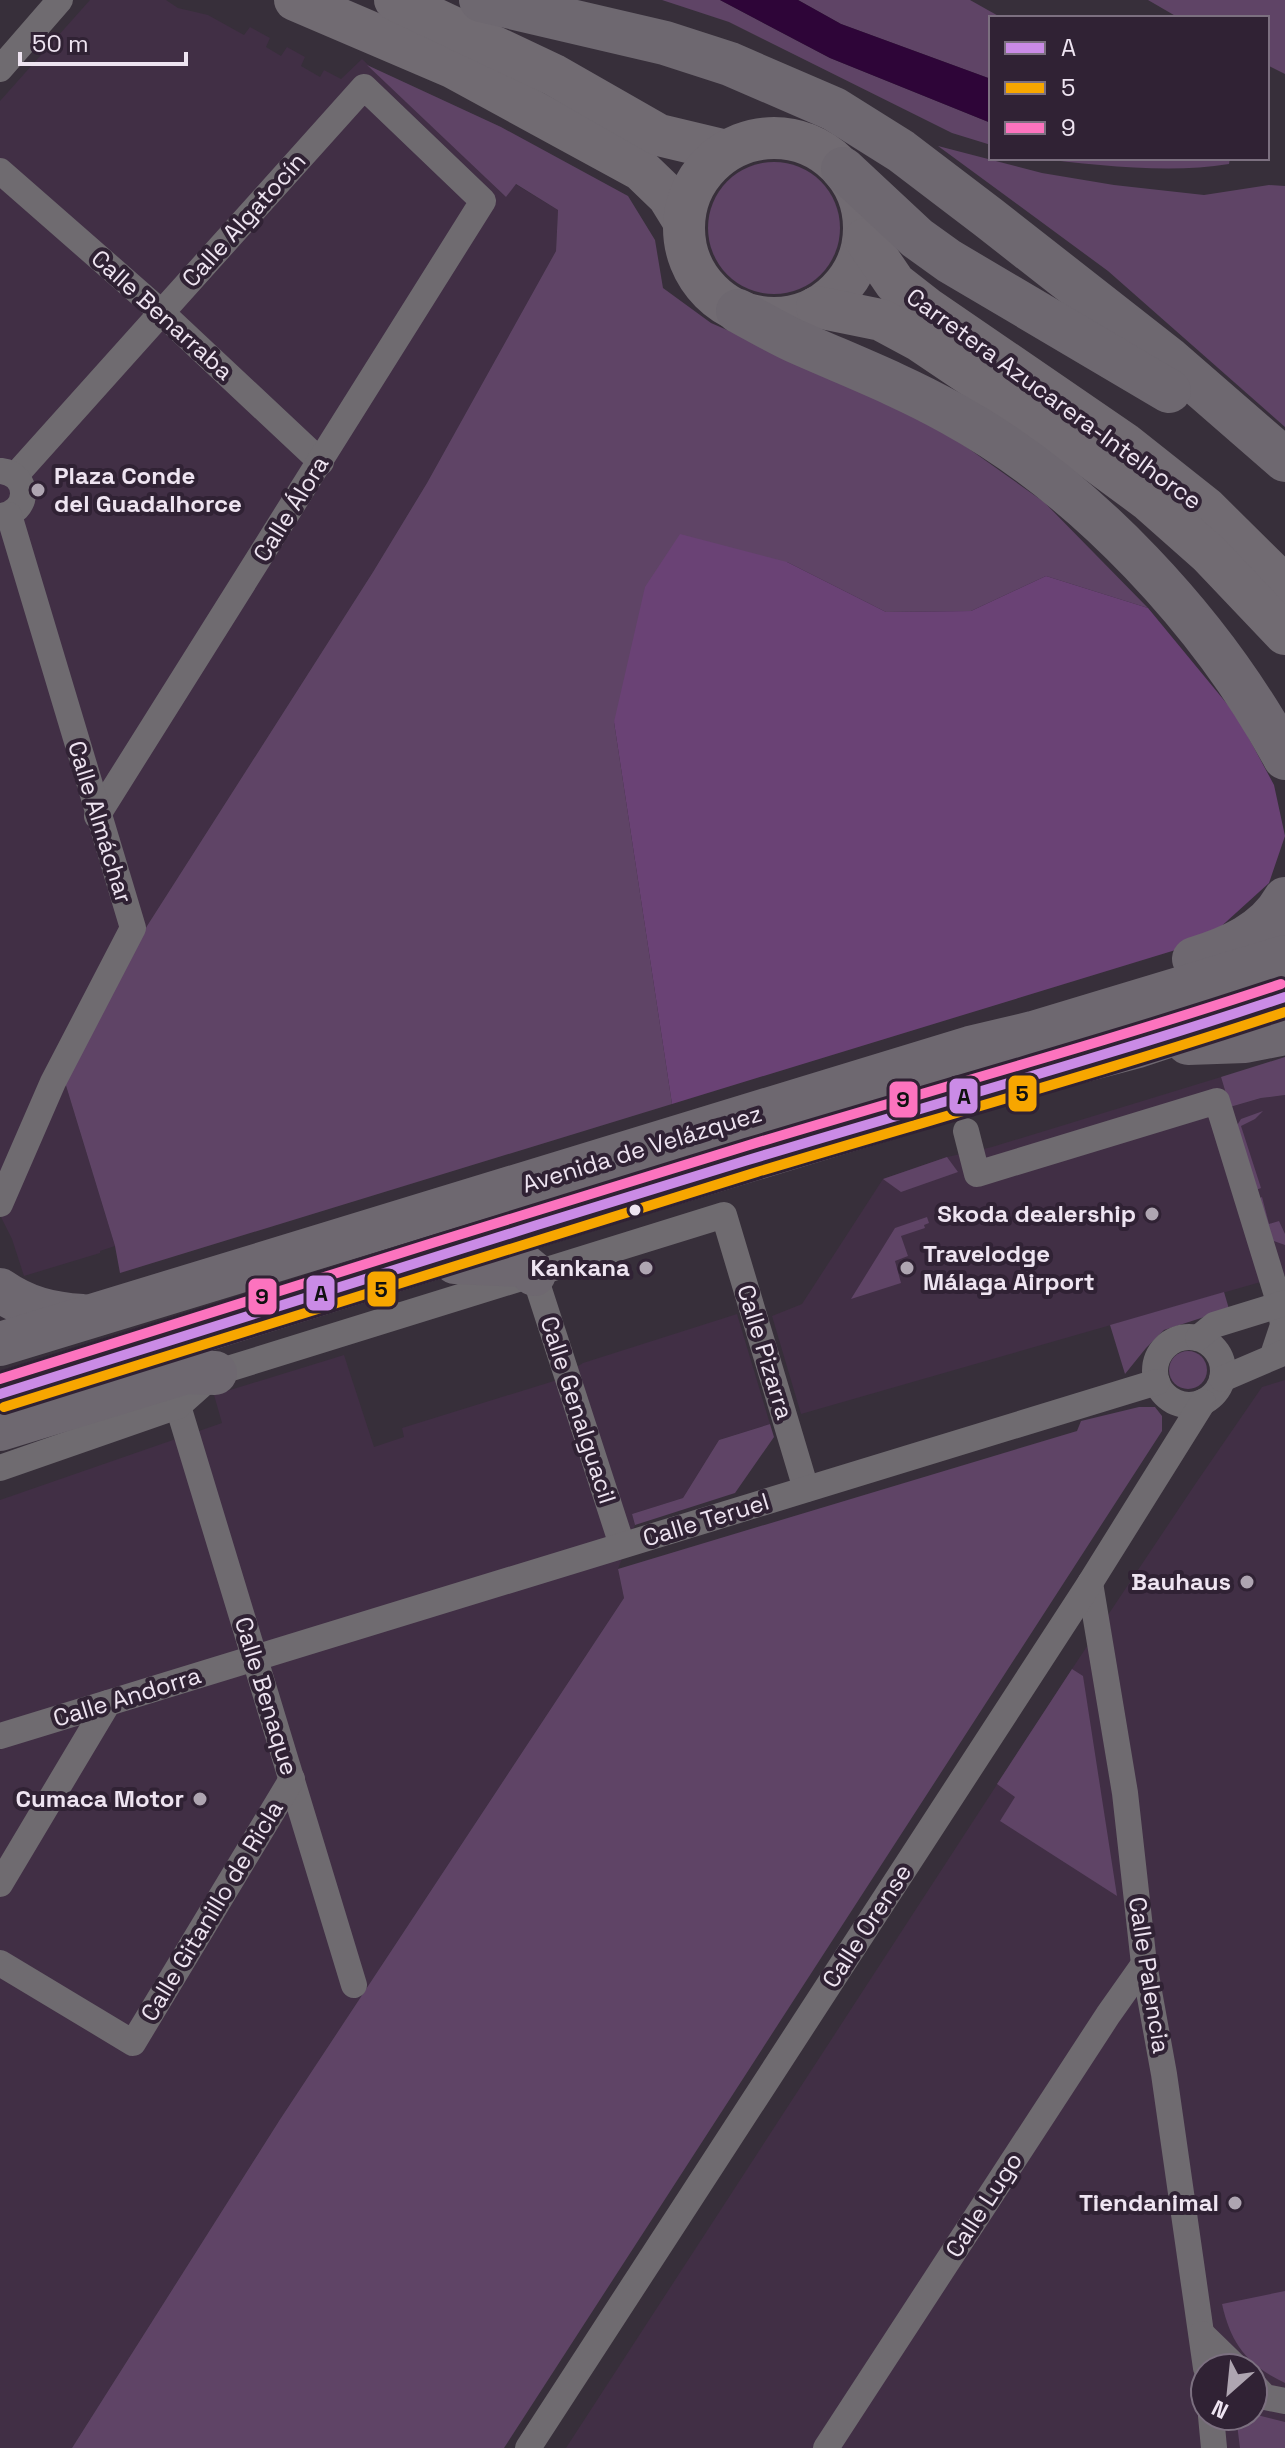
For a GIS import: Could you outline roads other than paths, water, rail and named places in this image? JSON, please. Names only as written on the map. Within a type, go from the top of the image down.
[{"type":"highway","points":[[481,0],[678,47],[730,64],[834,109],[901,151],[989,218],[1169,359],[1285,460]]},
{"type":"highway","points":[[843,169],[917,238],[949,261],[1118,359],[1194,407],[1285,473]]},
{"type":"highway","points":[[738,311],[794,341],[889,380],[954,414],[1057,486],[1123,545],[1184,610],[1234,676],[1285,758]]},
{"type":"highway","points":[[970,1048],[1019,1015],[1228,948],[1256,931],[1285,899]]},
{"type":"highway","name":"Avenida de Velázquez","points":[[0,1344],[970,1048],[1033,1033],[1285,957]]},
{"type":"highway","name":"Avenida de Velázquez","points":[[0,1394],[1039,1072],[1138,1046],[1285,997]]},
{"type":"highway","points":[[1138,1046],[1245,1041],[1285,1033]]},
{"type":"highway","points":[[420,1262],[523,1265],[534,1274]]},
{"type":"highway","points":[[0,1290],[17,1302],[50,1313],[89,1317]]},
{"type":"highway","points":[[0,1429],[186,1372],[215,1373]]},
{"type":"main road","points":[[295,0],[454,68],[641,170],[668,196],[684,222]]},
{"type":"main road","points":[[395,0],[554,75],[659,135],[726,151]]},
{"type":"main road","points":[[787,138],[816,147],[843,169],[861,202],[865,239],[849,281],[817,307],[792,315],[761,318],[738,311],[710,291],[698,276],[688,255],[684,222],[690,194],[710,164],[726,151],[755,139],[787,138]]},
{"type":"main road","name":"Carretera Azucarera-Intelhorce","points":[[865,239],[895,283],[1124,443],[1206,508],[1285,586]]},
{"type":"main road","name":"Carretera Azucarera-Intelhorce","points":[[817,307],[881,320],[972,374],[1056,432],[1148,500],[1209,554],[1285,634]]},
{"type":"street","points":[[0,69],[60,0]]},
{"type":"street","name":"Calle Algatocín","points":[[7,474],[161,312],[364,87],[483,201]]},
{"type":"street","name":"Calle Benarraba","points":[[0,171],[161,312],[321,462]]},
{"type":"street","name":"Calle Álora","points":[[97,816],[483,201]]},
{"type":"street","points":[[4,515],[15,512],[23,501],[23,487],[7,474]]},
{"type":"street","name":"Calle Almáchar","points":[[0,1204],[53,1082],[133,928],[4,515]]},
{"type":"street","points":[[966,1131],[977,1174],[1217,1101],[1283,1304],[1279,1353],[1222,1379]]},
{"type":"street","name":"Calle Pizarra","points":[[534,1274],[724,1215],[806,1489]]},
{"type":"street","points":[[0,1468],[178,1406],[215,1373],[534,1274]]},
{"type":"street","name":"Calle Genalguacil","points":[[534,1274],[622,1545]]},
{"type":"street","points":[[1198,1338],[1214,1325],[1283,1304]]},
{"type":"street","points":[[1198,1338],[1208,1342],[1221,1358],[1222,1379],[1218,1389],[1203,1402],[1181,1404],[1163,1392],[1157,1382],[1156,1361],[1168,1344],[1177,1339],[1198,1338]]},
{"type":"street","name":"Calle Teruel","points":[[255,1658],[1157,1382]]},
{"type":"street","name":"Calle Orense","points":[[528,2448],[1090,1583],[1203,1402]]},
{"type":"street","name":"Calle Benaque","points":[[178,1406],[354,1985]]},
{"type":"street","name":"Calle Palencia","points":[[1090,1583],[1125,1793],[1144,1964],[1164,2074],[1204,2352]]},
{"type":"street","name":"Calle Andorra","points":[[0,1736],[255,1658]]},
{"type":"street","points":[[0,1884],[108,1703]]},
{"type":"street","name":"Calle Gitanillo de Ricla","points":[[0,1963],[133,2043],[292,1779]]},
{"type":"street","name":"Calle Lugo","points":[[826,2448],[1144,1964]]},
{"type":"street","points":[[1202,2334],[1221,2352]]},
{"type":"place","name":"Plaza Conde del Guadalhorce","points":[[38,490]]},
{"type":"place","name":"Skoda dealership","points":[[1152,1214]]},
{"type":"place","name":"Kankana","points":[[646,1268]]},
{"type":"place","name":"Travelodge Málaga Airport","points":[[907,1268]]},
{"type":"place","name":"Bauhaus","points":[[1247,1582]]},
{"type":"place","name":"Cumaca Motor","points":[[200,1799]]},
{"type":"place","name":"Tiendanimal","points":[[1235,2203]]}]
